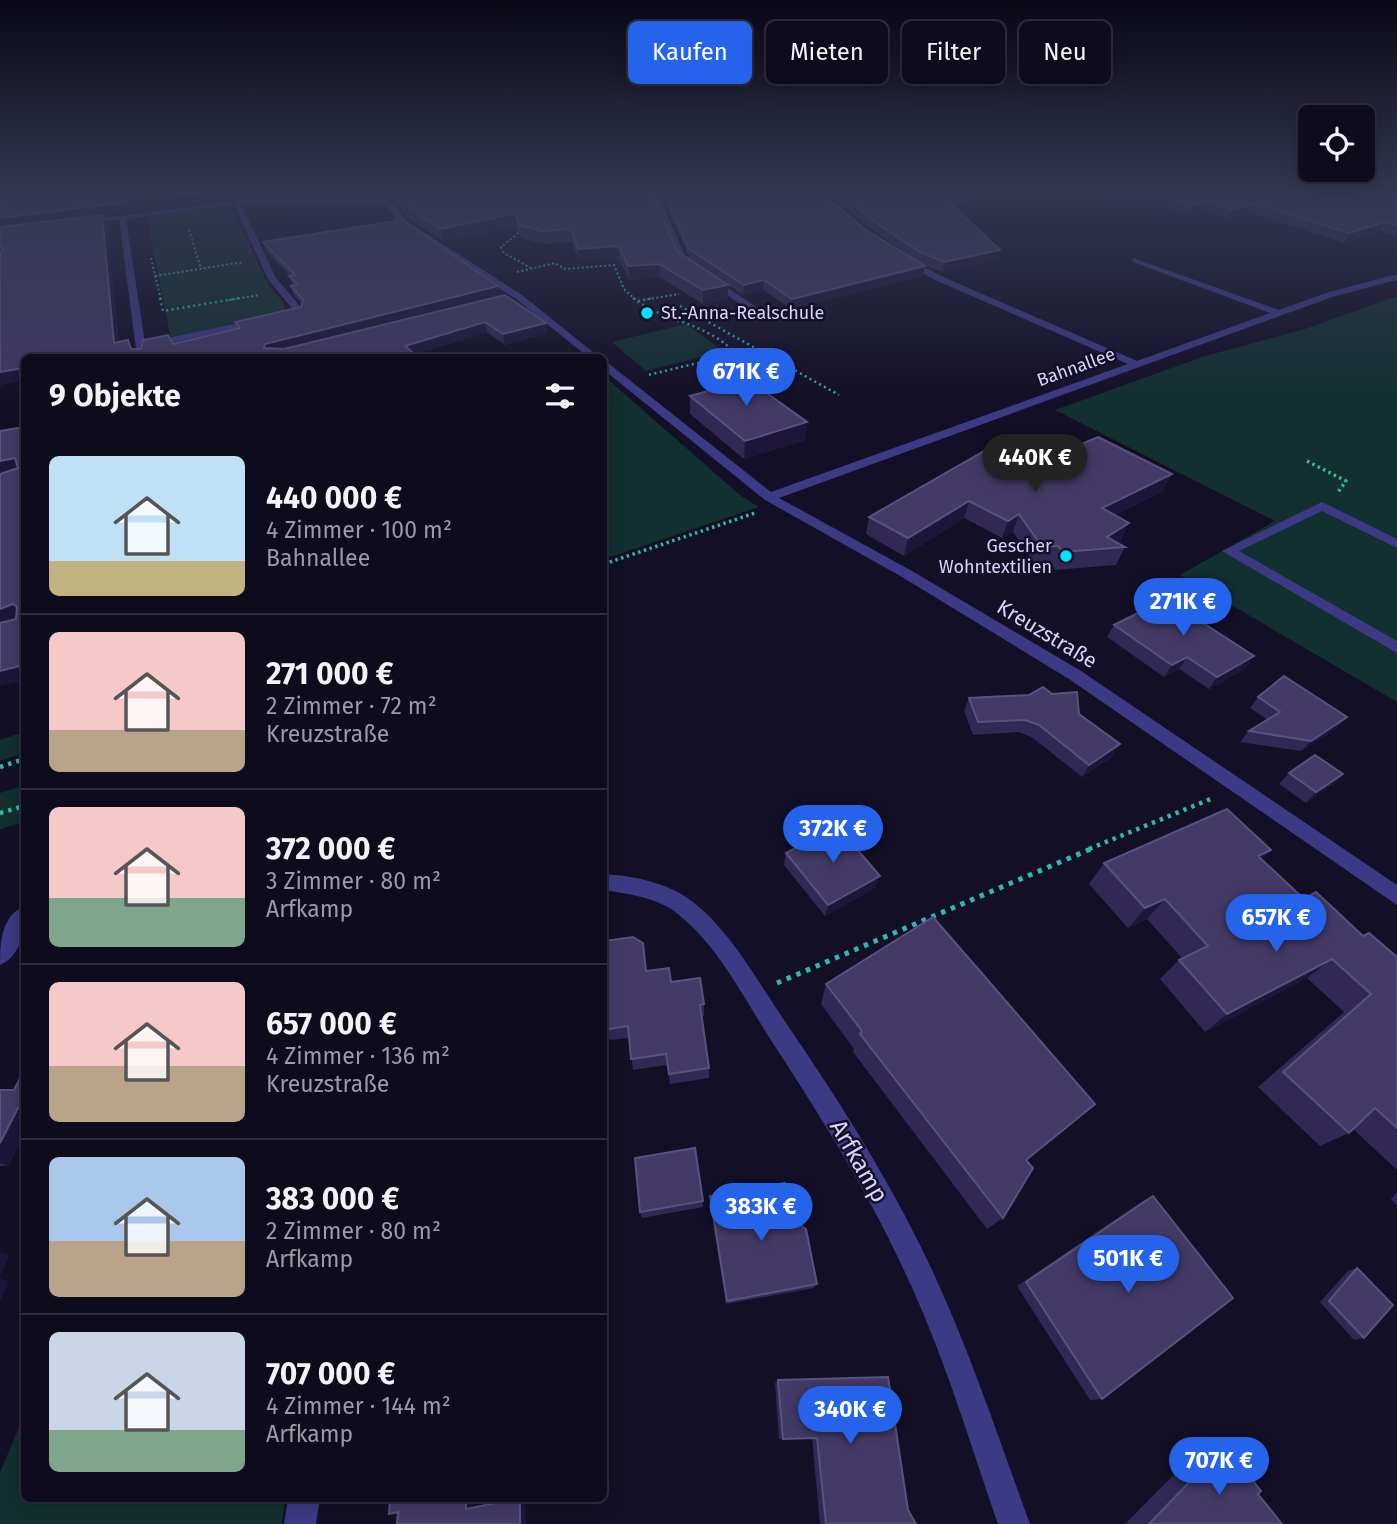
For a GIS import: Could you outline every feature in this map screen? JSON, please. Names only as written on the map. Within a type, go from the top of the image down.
[{"type":"street","points":[[128,261],[141,352],[300,312],[272,279],[264,261]]},
{"type":"street","points":[[463,261],[519,297],[590,354]]},
{"type":"street","points":[[683,261],[768,319]]},
{"type":"street","points":[[909,261],[938,278],[1136,364]]},
{"type":"street","points":[[1139,261],[1278,313]]},
{"type":"street","name":"Bahnallee","points":[[769,497],[1329,295],[1397,277]]},
{"type":"street","points":[[505,300],[519,297]]},
{"type":"street","name":"Kreuzstraße","points":[[607,367],[769,497],[907,574],[1075,675],[1397,896]]},
{"type":"street","points":[[1397,544],[1322,506],[1229,551],[1397,648]]},
{"type":"street","name":"Arfkamp","points":[[607,883],[649,890],[682,905],[711,933],[754,994],[868,1173],[912,1258],[954,1359],[1014,1524]]},
{"type":"street","points":[[0,955],[18,935]]},
{"type":"street","points":[[300,1524],[303,1502]]},
{"type":"path","points":[[152,261],[163,311],[260,295]]},
{"type":"path","points":[[199,261],[201,269]]},
{"type":"path","points":[[518,261],[531,269],[555,263],[565,268],[614,264],[625,291],[637,301],[706,331],[732,350],[723,357],[641,374]]},
{"type":"path","points":[[155,276],[245,263]]},
{"type":"path","points":[[637,301],[679,293]]},
{"type":"path","points":[[680,306],[839,395]]},
{"type":"path","points":[[706,331],[720,327]]},
{"type":"path","points":[[1307,461],[1346,481],[1346,486],[1322,506]]},
{"type":"path","points":[[0,768],[21,760]]},
{"type":"path","points":[[754,994],[890,932],[1240,787]]},
{"type":"path","points":[[0,813],[21,808]]},
{"type":"green space","points":[[156,261],[257,261],[269,286],[283,302],[285,311],[171,339]]},
{"type":"green space","points":[[1397,296],[1397,702],[1180,575],[1275,521],[1055,410],[1205,356],[1302,330]]},
{"type":"green space","points":[[686,324],[723,351],[646,371],[612,342]]},
{"type":"green space","points":[[607,379],[741,496],[759,507],[607,558]]},
{"type":"green space","points":[[21,733],[21,754],[0,761],[0,740]]},
{"type":"green space","points":[[21,786],[21,823],[0,829],[0,793]]},
{"type":"green space","points":[[21,1423],[21,1502],[285,1502],[282,1524],[0,1524],[0,1472]]},
{"type":"building","points":[[0,261],[106,261],[114,343],[128,340],[131,349],[141,349],[143,340],[168,335],[173,344],[240,328],[235,322],[301,307],[303,300],[291,286],[297,284],[289,276],[295,275],[282,261],[462,261],[498,286],[265,344],[264,348],[284,349],[505,295],[546,323],[503,334],[485,322],[405,346],[414,354],[21,354],[21,368],[0,372]]},
{"type":"building","points":[[626,261],[692,261],[728,285],[703,290],[659,264],[628,266]]},
{"type":"building","points":[[708,261],[917,261],[925,266],[792,299],[764,280],[744,285]]},
{"type":"building","points":[[740,374],[807,422],[745,441],[690,396],[715,389],[707,383]]},
{"type":"building","points":[[21,428],[21,666],[0,671],[0,623],[16,619],[17,607],[13,604],[0,609],[0,474],[18,468],[15,458],[0,461],[0,431]]},
{"type":"building","points":[[1098,437],[1172,474],[1102,508],[1129,523],[1107,537],[1125,547],[1063,552],[1058,546],[1042,547],[1019,514],[1008,521],[969,501],[908,538],[869,517],[993,446],[1029,466]]},
{"type":"building","points":[[1166,599],[1254,656],[1217,677],[1187,657],[1172,665],[1114,625]]},
{"type":"building","points":[[1284,676],[1347,717],[1311,741],[1249,731],[1280,712],[1258,697]]},
{"type":"building","points":[[1043,687],[1052,694],[1077,692],[1079,714],[1120,744],[1089,765],[1039,725],[1025,720],[978,722],[969,698],[1029,695]]},
{"type":"building","points":[[1315,755],[1343,774],[1316,792],[1289,773]]},
{"type":"building","points":[[1227,809],[1271,850],[1258,856],[1304,899],[1316,892],[1363,936],[1369,933],[1397,957],[1397,1128],[1375,1108],[1349,1133],[1283,1072],[1371,994],[1332,959],[1227,1014],[1179,960],[1208,946],[1165,899],[1145,908],[1104,863]]},
{"type":"building","points":[[837,826],[880,876],[828,905],[786,853]]},
{"type":"building","points":[[933,917],[1095,1104],[1026,1160],[1033,1168],[1003,1218],[860,1034],[862,1031],[826,984]]},
{"type":"building","points":[[633,937],[643,943],[646,971],[669,968],[671,982],[700,978],[704,1004],[700,1005],[709,1068],[669,1074],[666,1054],[631,1059],[628,1026],[607,1027],[607,941]]},
{"type":"building","points":[[21,1077],[21,1108],[18,1108],[0,1143],[0,1090],[14,1090]]},
{"type":"building","points":[[695,1148],[703,1201],[640,1212],[635,1158]]},
{"type":"building","points":[[785,1183],[793,1220],[806,1229],[817,1284],[727,1301],[710,1196]]},
{"type":"building","points":[[1153,1196],[1233,1298],[1102,1399],[1026,1282]]},
{"type":"building","points":[[1357,1268],[1393,1305],[1364,1338],[1329,1301]]},
{"type":"building","points":[[888,1377],[908,1510],[916,1524],[826,1524],[817,1438],[783,1439],[778,1380]]},
{"type":"building","points":[[1225,1445],[1261,1491],[1258,1494],[1282,1524],[1149,1524]]},
{"type":"building","points":[[390,1502],[466,1502],[466,1509],[500,1502],[520,1502],[520,1524],[397,1524],[398,1512],[389,1514]]},
{"type":"place","name":"St.-Anna-Realschule","points":[[647,313]]},
{"type":"place","name":"Gescher Wohntextilien","points":[[1066,556]]}]
